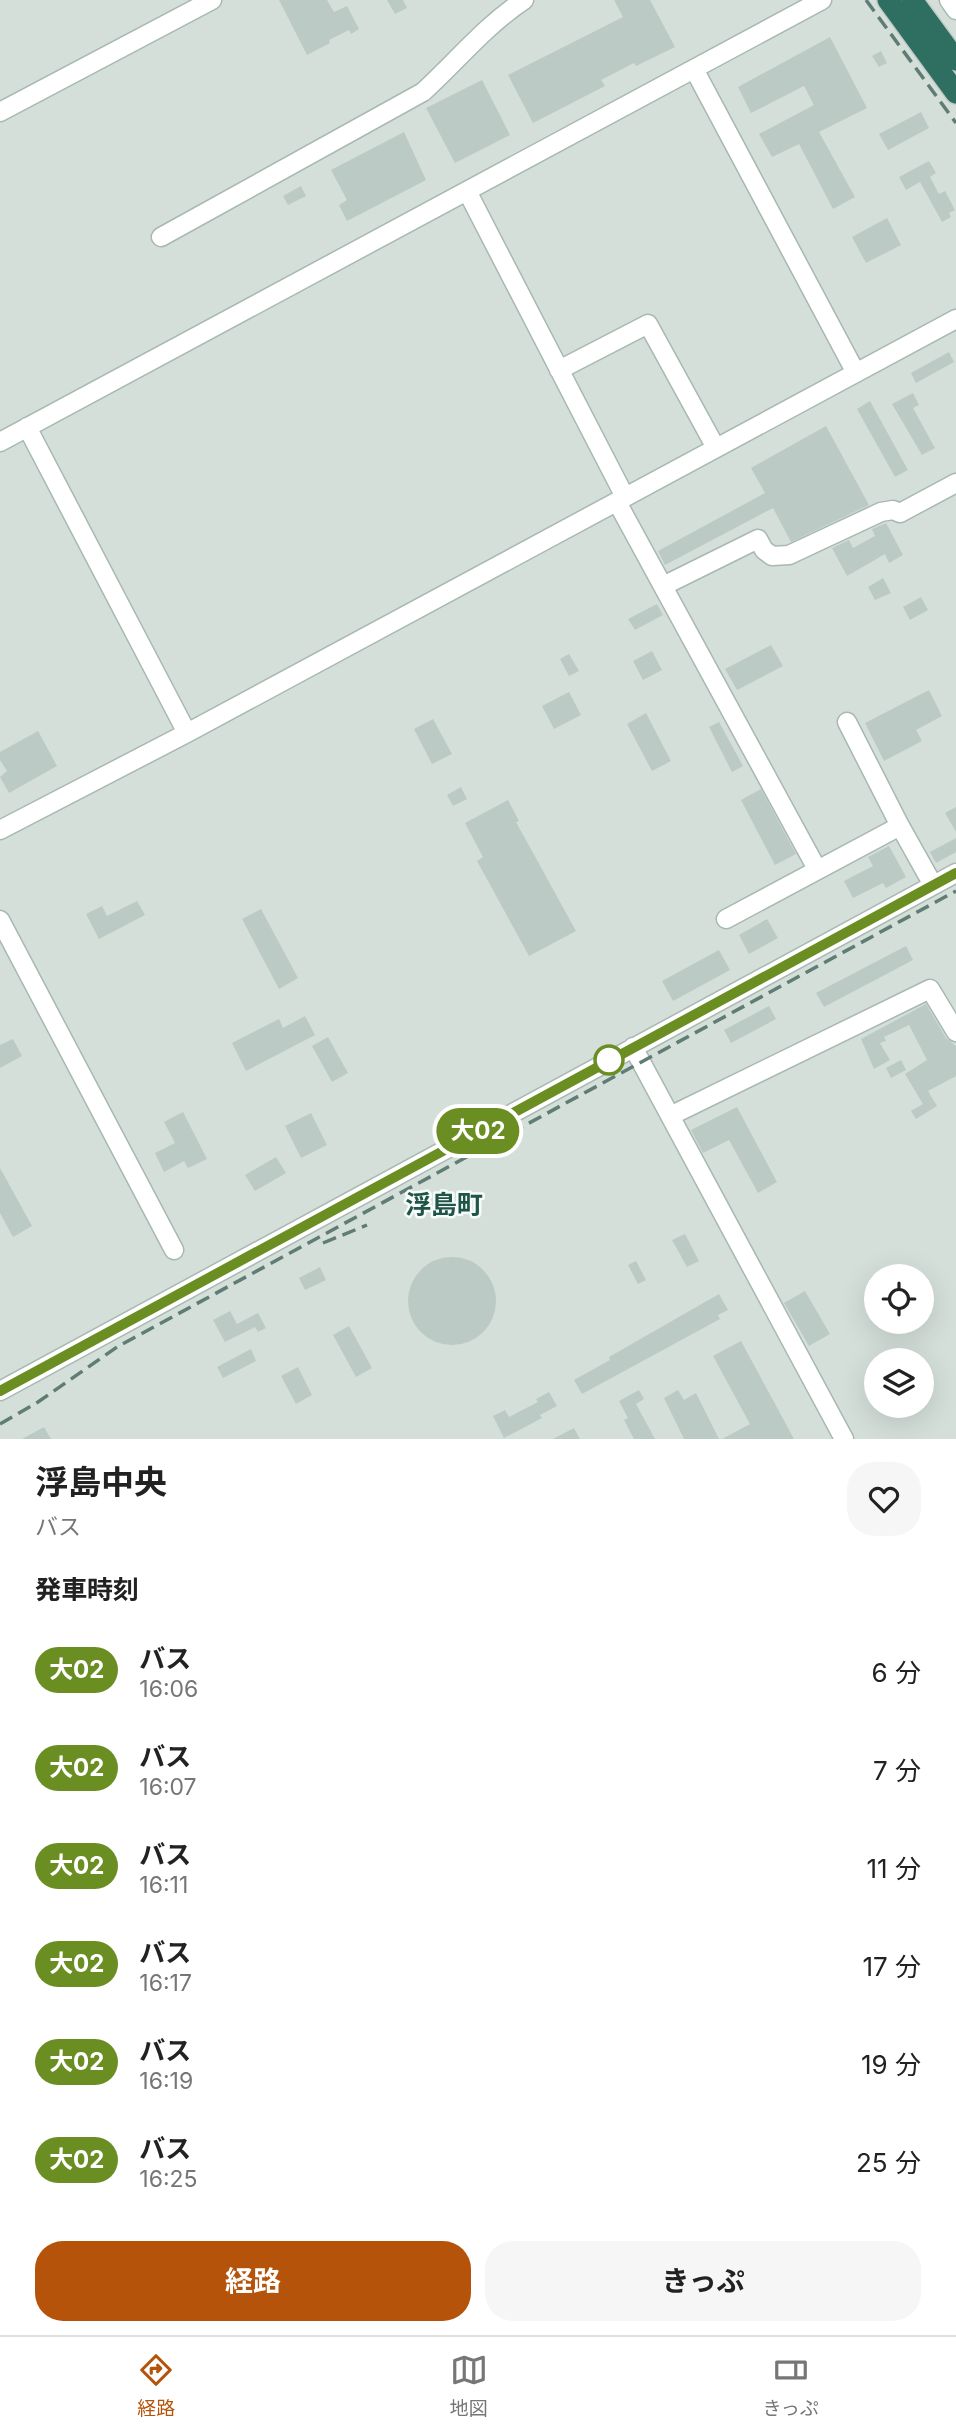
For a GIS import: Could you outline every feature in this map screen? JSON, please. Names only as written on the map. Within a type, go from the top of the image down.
[{"type":"highway","points":[[888,0],[956,93]]},
{"type":"highway","points":[[900,0],[956,77]]},
{"type":"highway","points":[[912,0],[956,60]]},
{"type":"highway","points":[[924,0],[956,44]]},
{"type":"street","points":[[161,237],[423,92],[449,69],[487,27],[524,0]]},
{"type":"street","points":[[0,442],[822,0]]},
{"type":"street","points":[[949,0],[956,10]]},
{"type":"street","points":[[0,112],[207,1]]},
{"type":"street","points":[[694,69],[856,373]]},
{"type":"street","points":[[467,191],[559,370],[663,586],[817,869]]},
{"type":"street","points":[[0,830],[187,733],[956,318]]},
{"type":"street","points":[[559,370],[648,324],[716,448]]},
{"type":"street","points":[[27,427],[187,733]]},
{"type":"street","points":[[663,586],[758,540],[772,556],[789,555],[881,512],[893,510],[900,513],[956,483]]},
{"type":"street","points":[[847,722],[933,885]]},
{"type":"street","points":[[726,919],[900,826]]},
{"type":"street","points":[[0,1391],[956,873]]},
{"type":"street","points":[[0,920],[174,1250]]},
{"type":"street","points":[[670,1116],[930,989],[956,1032]]},
{"type":"street","points":[[633,1047],[844,1439]]},
{"type":"shaded area","points":[[0,0],[956,0],[956,1439],[0,1439]]},
{"type":"building","points":[[279,0],[327,0],[334,12],[347,6],[359,29],[351,34],[349,30],[329,40],[330,43],[307,55]]},
{"type":"building","points":[[387,0],[403,0],[407,8],[395,14]]},
{"type":"building","points":[[614,0],[650,0],[675,47],[601,80],[605,86],[533,123],[508,75],[623,17]]},
{"type":"building","points":[[830,37],[867,108],[819,132],[855,197],[833,209],[799,144],[772,157],[759,134],[814,105],[804,86],[751,113],[738,87]]},
{"type":"building","points":[[881,51],[887,63],[879,67],[872,56]]},
{"type":"building","points":[[482,80],[510,135],[455,163],[426,108]]},
{"type":"building","points":[[921,112],[929,128],[888,150],[879,134]]},
{"type":"building","points":[[404,132],[426,180],[347,221],[339,205],[347,200],[331,170]]},
{"type":"building","points":[[929,161],[936,173],[930,177],[939,194],[945,191],[955,210],[949,213],[951,217],[942,222],[920,182],[906,190],[899,177]]},
{"type":"building","points":[[301,186],[306,196],[288,205],[283,196]]},
{"type":"building","points":[[887,218],[901,245],[866,263],[852,237]]},
{"type":"building","points":[[949,352],[954,362],[916,383],[911,373]]},
{"type":"building","points":[[913,393],[919,405],[913,408],[935,448],[922,455],[892,404]]},
{"type":"building","points":[[870,401],[908,470],[895,477],[857,409]]},
{"type":"building","points":[[826,426],[869,505],[791,542],[773,508],[665,565],[658,551],[765,493],[751,468]]},
{"type":"building","points":[[886,523],[903,555],[889,563],[885,554],[847,576],[832,548],[849,540],[853,548],[875,536],[872,529]]},
{"type":"building","points":[[883,578],[891,593],[875,600],[868,587]]},
{"type":"building","points":[[921,597],[928,610],[910,620],[903,607]]},
{"type":"building","points":[[657,604],[663,615],[635,630],[628,619]]},
{"type":"building","points":[[771,645],[783,666],[737,690],[725,669]]},
{"type":"building","points":[[652,651],[662,670],[643,680],[633,661]]},
{"type":"building","points":[[569,654],[579,671],[569,676],[560,659]]},
{"type":"building","points":[[929,690],[942,716],[916,730],[922,741],[884,761],[865,723]]},
{"type":"building","points":[[569,692],[581,715],[554,729],[542,706]]},
{"type":"building","points":[[646,713],[671,761],[652,771],[627,724]]},
{"type":"building","points":[[433,719],[452,754],[432,764],[414,729]]},
{"type":"building","points":[[719,722],[743,766],[732,772],[709,727]]},
{"type":"building","points":[[38,731],[57,766],[9,793],[0,777],[7,771],[0,760],[0,752]]},
{"type":"building","points":[[461,787],[467,799],[453,806],[447,795]]},
{"type":"building","points":[[761,789],[796,854],[775,865],[741,800]]},
{"type":"building","points":[[508,800],[519,821],[516,822],[576,931],[529,956],[477,861],[483,857],[465,823]]},
{"type":"building","points":[[956,807],[956,832],[945,813]]},
{"type":"building","points":[[956,838],[956,852],[936,863],[930,852]]},
{"type":"building","points":[[889,846],[906,877],[886,888],[883,883],[853,898],[844,881],[873,866],[868,857]]},
{"type":"building","points":[[137,901],[145,915],[99,939],[86,914],[102,906],[107,916]]},
{"type":"building","points":[[261,909],[298,978],[279,989],[242,919]]},
{"type":"building","points":[[767,919],[778,938],[749,954],[739,935]]},
{"type":"building","points":[[906,946],[913,960],[824,1007],[816,993]]},
{"type":"building","points":[[719,950],[730,970],[673,1001],[662,981]]},
{"type":"building","points":[[926,1004],[946,1038],[956,1046],[956,1076],[928,1091],[937,1106],[916,1119],[911,1111],[923,1104],[905,1074],[927,1060],[909,1025],[884,1037],[886,1041],[880,1043],[890,1060],[874,1069],[861,1039]]},
{"type":"building","points":[[769,1006],[776,1019],[731,1043],[724,1030]]},
{"type":"building","points":[[305,1016],[315,1035],[246,1071],[232,1043],[279,1019],[283,1028]]},
{"type":"building","points":[[328,1037],[348,1073],[332,1082],[312,1046]]},
{"type":"building","points":[[13,1039],[22,1056],[0,1068],[0,1045]]},
{"type":"building","points":[[901,1060],[906,1070],[891,1078],[886,1068]]},
{"type":"building","points":[[737,1107],[777,1182],[758,1193],[729,1140],[703,1153],[691,1130]]},
{"type":"building","points":[[183,1112],[207,1159],[188,1168],[184,1161],[164,1172],[155,1153],[175,1143],[164,1122]]},
{"type":"building","points":[[311,1113],[327,1145],[301,1158],[285,1126]]},
{"type":"building","points":[[276,1157],[286,1173],[255,1191],[245,1175]]},
{"type":"building","points":[[0,1168],[32,1226],[13,1237],[0,1213]]},
{"type":"building","points":[[685,1234],[699,1261],[687,1267],[672,1240]]},
{"type":"building","points":[[452,1257],[469,1260],[483,1270],[493,1284],[496,1301],[493,1318],[483,1332],[469,1342],[452,1345],[435,1342],[421,1332],[411,1318],[408,1301],[411,1284],[421,1270],[435,1260]]},
{"type":"building","points":[[636,1261],[646,1280],[638,1284],[628,1265]]},
{"type":"building","points":[[320,1267],[326,1280],[305,1290],[299,1278]]},
{"type":"building","points":[[805,1291],[830,1334],[809,1346],[784,1303]]},
{"type":"building","points":[[719,1294],[728,1310],[718,1315],[720,1319],[582,1394],[574,1380]]},
{"type":"building","points":[[230,1311],[237,1324],[258,1313],[266,1328],[258,1332],[255,1327],[225,1342],[213,1320]]},
{"type":"building","points":[[349,1326],[372,1368],[356,1377],[333,1335]]},
{"type":"building","points":[[741,1341],[794,1439],[722,1439],[750,1424],[713,1356]]},
{"type":"building","points":[[251,1349],[256,1361],[223,1378],[217,1367]]},
{"type":"building","points":[[298,1367],[312,1395],[296,1404],[281,1376]]},
{"type":"building","points":[[639,1390],[644,1399],[636,1404],[655,1439],[634,1439],[624,1420],[628,1418],[619,1401]]},
{"type":"building","points":[[678,1390],[684,1400],[696,1393],[719,1439],[684,1439],[664,1398]]},
{"type":"building","points":[[549,1392],[557,1406],[540,1415],[542,1418],[504,1438],[493,1416],[505,1410],[509,1417],[538,1402],[536,1399]]},
{"type":"building","points":[[44,1427],[51,1439],[22,1439]]},
{"type":"building","points":[[574,1428],[580,1439],[553,1439]]},
{"type":"railway","points":[[866,0],[956,123]]},
{"type":"railway","points":[[0,1424],[38,1402],[117,1347],[956,891]]},
{"type":"railway","points":[[323,1243],[367,1225]]},
{"type":"bus line","name":"大02","points":[[0,1391],[956,873]]},
{"type":"district","name":"浮島町","points":[[444,1205]]}]
